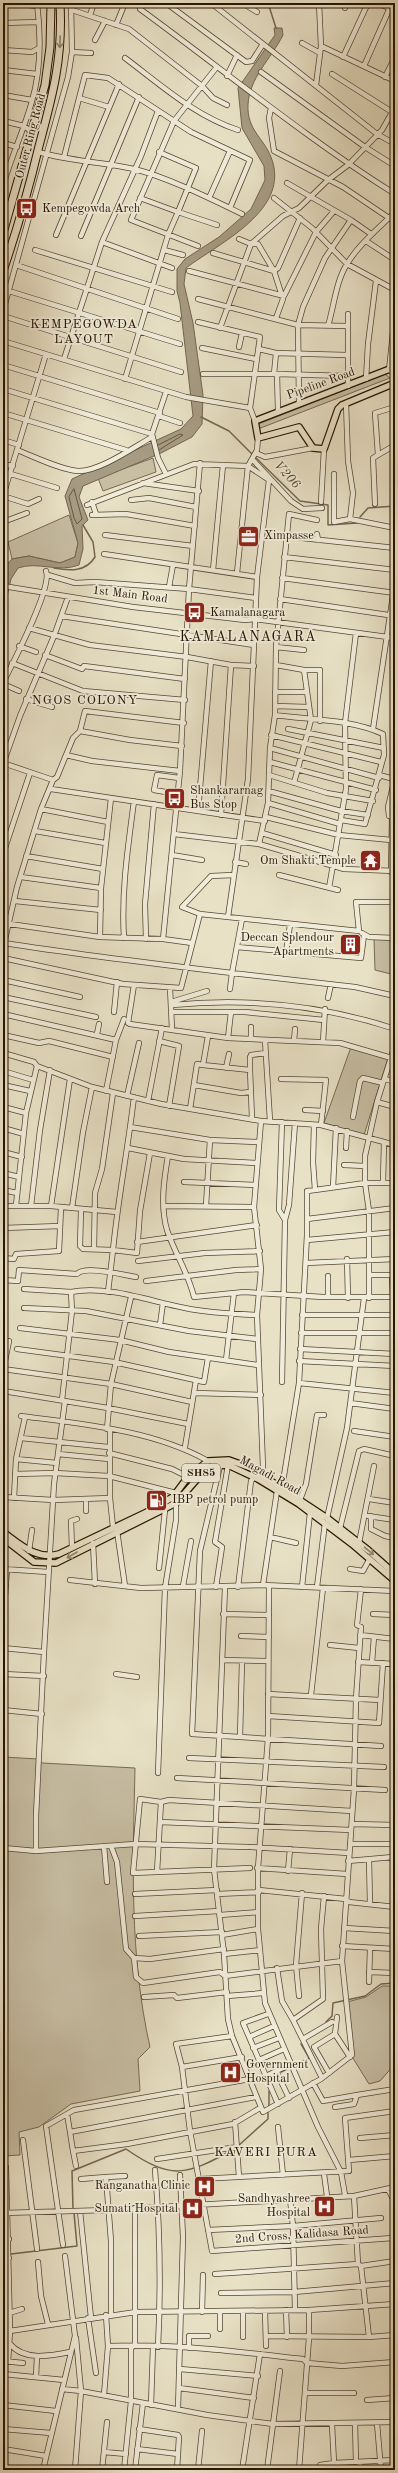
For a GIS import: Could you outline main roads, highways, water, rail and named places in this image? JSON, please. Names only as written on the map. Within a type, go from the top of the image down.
[{"type":"highway","name":"Outer Ring Road","points":[[3,233],[32,132],[48,66],[51,35],[51,3]]},
{"type":"highway","name":"Outer Ring Road","points":[[3,271],[29,188],[55,88],[59,61],[60,3]]},
{"type":"main road","name":"Pipeline Road","points":[[395,367],[255,421],[258,438],[298,427],[313,448],[324,449],[338,409],[346,403],[395,383]]},
{"type":"main road","name":"Magadi Road","points":[[3,1538],[34,1562],[48,1564],[63,1560],[173,1497],[188,1477],[208,1461],[234,1461],[310,1512],[340,1528],[394,1571]]},
{"type":"main road","name":"Magadi Road","points":[[3,1532],[29,1550],[48,1557],[165,1510],[176,1503],[206,1469],[228,1466],[257,1475]]},
{"type":"main road","name":"Magadi Road","points":[[279,1490],[300,1500],[326,1520],[369,1560],[395,1581]]},
{"type":"water","points":[[274,28],[282,28],[283,35],[256,77],[249,95],[248,105],[250,121],[271,157],[275,176],[271,193],[262,209],[249,223],[233,236],[186,268],[184,284],[193,323],[203,395],[202,424],[192,437],[161,453],[83,486],[79,497],[88,520],[82,526],[83,549],[79,565],[63,568],[26,566],[18,568],[11,579],[4,609],[3,651],[3,569],[12,559],[29,556],[60,563],[75,557],[78,543],[65,496],[72,479],[181,429],[193,416],[180,303],[177,291],[177,269],[185,259],[219,237],[251,209],[265,180],[264,166],[242,128],[238,88],[275,35]]},
{"type":"waterway","points":[[268,3],[276,28]]},
{"type":"waterway","name":"V206","points":[[201,417],[229,431],[252,454]]},
{"type":"waterway","name":"V206","points":[[255,457],[300,501],[328,505],[328,525],[357,523]]},
{"type":"waterway","name":"V206","points":[[360,517],[368,508],[395,506]]},
{"type":"waterway","points":[[54,568],[66,570],[82,568],[91,562],[95,557],[93,542],[83,525]]},
{"type":"waterway","points":[[326,2022],[332,2016],[333,2003],[365,1996],[381,1984],[395,1983]]},
{"type":"waterway","points":[[281,2072],[309,2058],[301,2044]]},
{"type":"waterway","points":[[269,2077],[274,2075]]},
{"type":"waterway","points":[[269,2091],[269,2107]]},
{"type":"waterway","points":[[238,2146],[268,2119],[268,2111]]},
{"type":"waterway","points":[[73,2209],[72,2171],[126,2149],[155,2166],[167,2170],[179,2171],[202,2165],[232,2150]]},
{"type":"waterway","points":[[3,2255],[77,2246],[74,2213]]},
{"type":"place","name":"Kempegowda Arch","points":[[26,209]]},
{"type":"place","name":"Ximpasse","points":[[248,536]]},
{"type":"place","name":"Kamalanagara","points":[[194,613]]},
{"type":"place","name":"Shankararnag Bus Stop","points":[[174,798]]},
{"type":"place","name":"Om Shakti Temple","points":[[371,861]]},
{"type":"place","name":"Deccan Splendour Apartments","points":[[350,945]]},
{"type":"place","name":"IBP petrol pump","points":[[156,1500]]},
{"type":"place","name":"Government Hospital","points":[[231,2072]]},
{"type":"place","name":"Ranganatha Clinic","points":[[205,2186]]},
{"type":"place","name":"Sandhyashree Hospital","points":[[325,2206]]},
{"type":"place","name":"Sumati Hospital","points":[[193,2209]]},
{"type":"district","name":"KEMPEGOWDA LAYOUT","points":[[84,332]]},
{"type":"district","name":"KAMALANAGARA","points":[[248,637]]},
{"type":"district","name":"NGOS COLONY","points":[[85,700]]},
{"type":"district","name":"KAVERI PURA","points":[[266,2152]]}]
